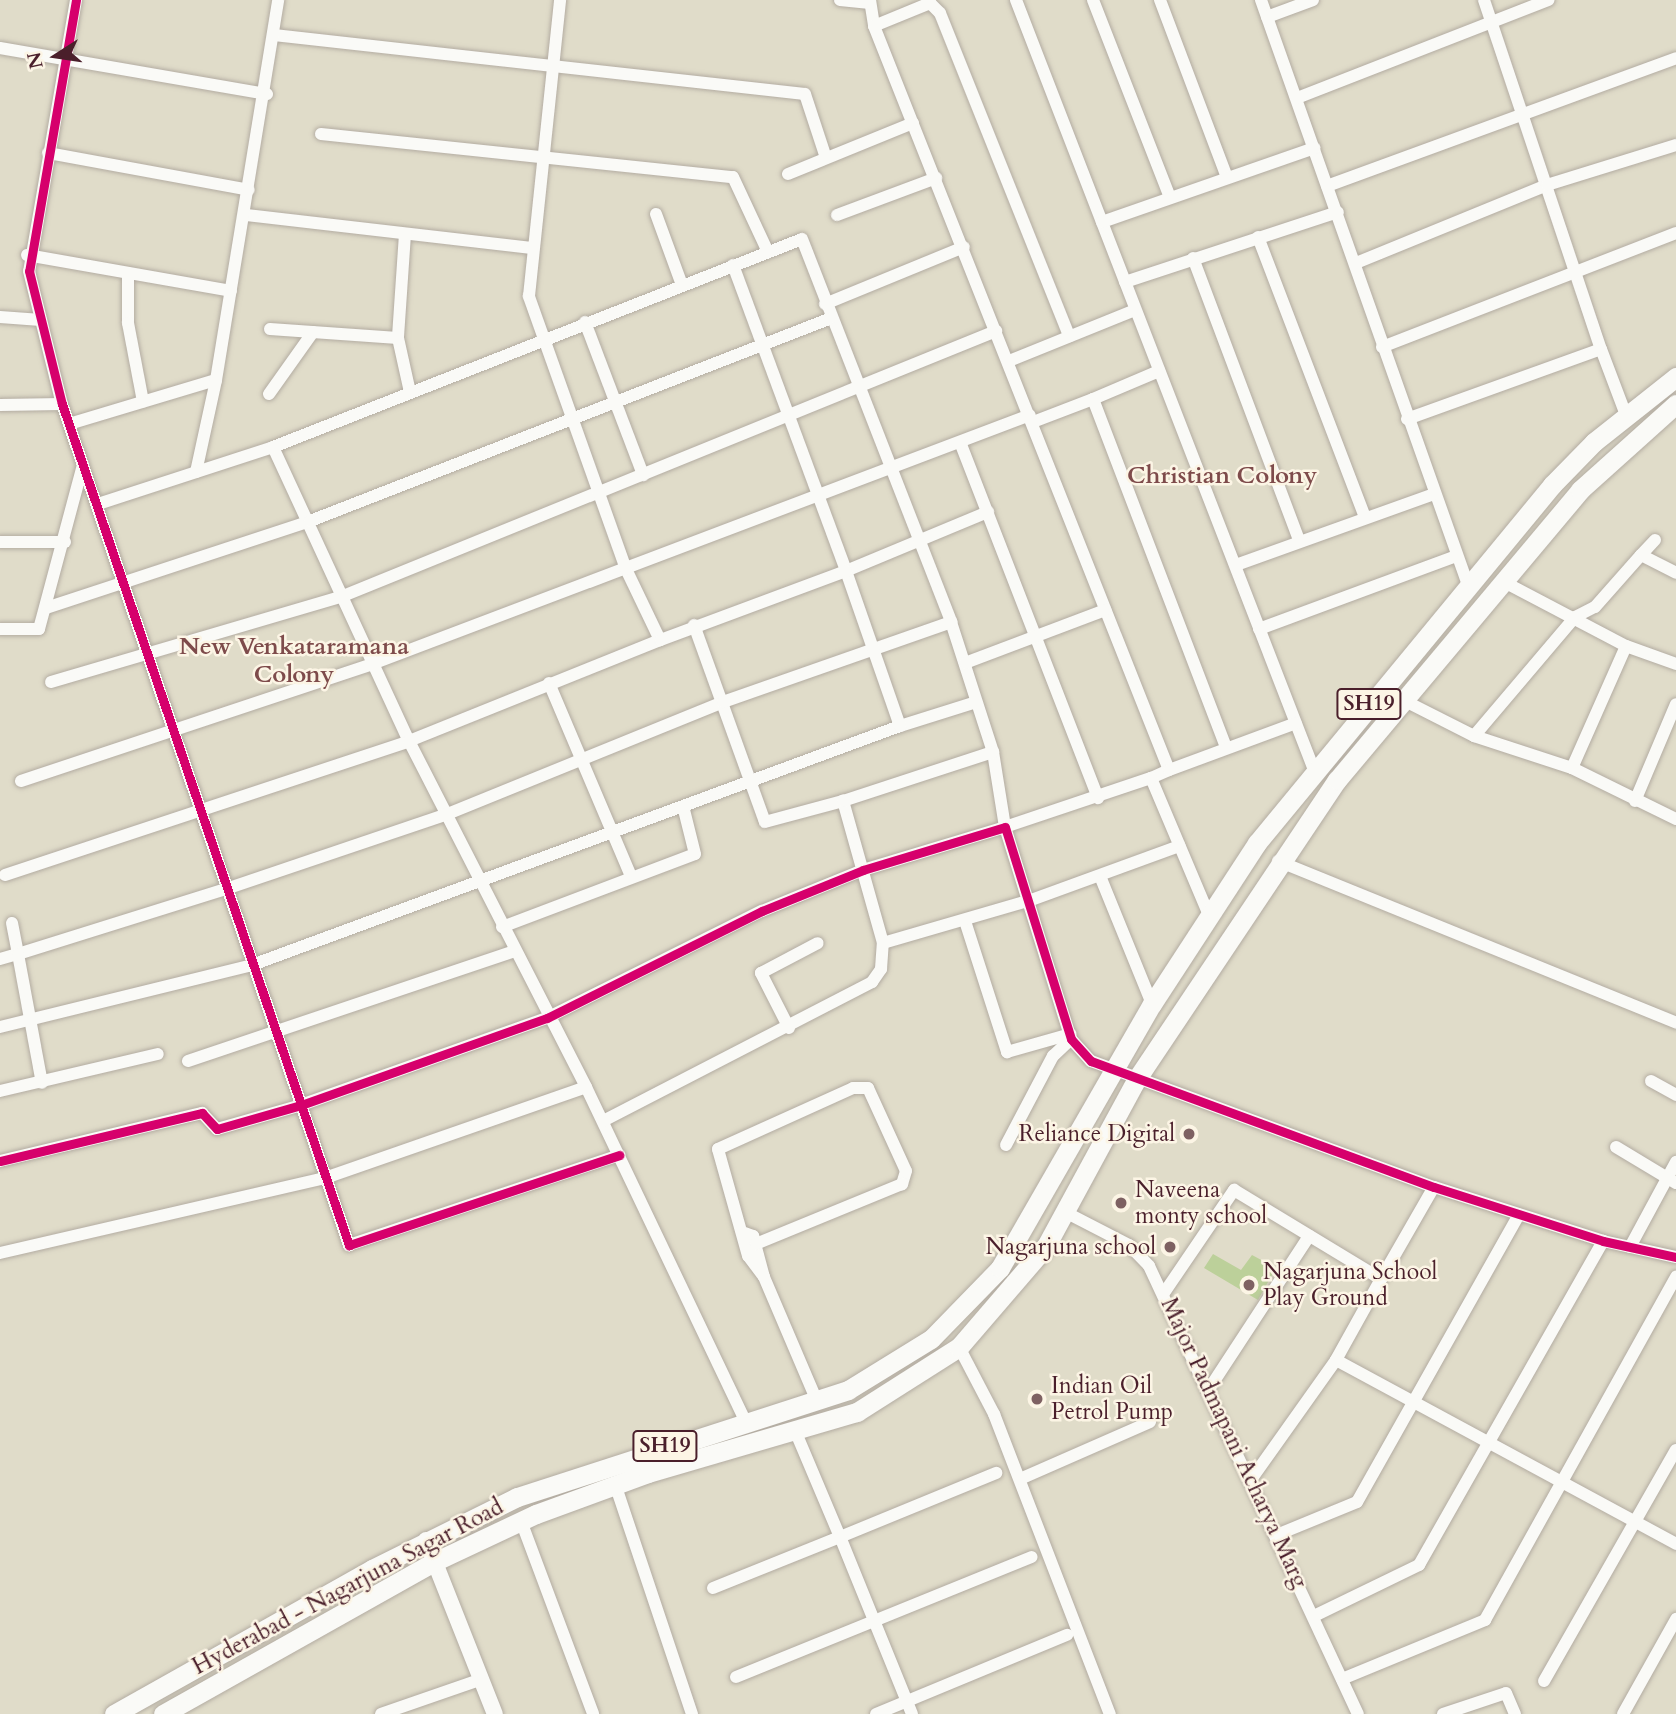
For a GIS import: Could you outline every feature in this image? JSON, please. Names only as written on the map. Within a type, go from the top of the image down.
[{"type":"main road","name":"Hyderabad - Nagarjuna Sagar Road","points":[[114,1714],[426,1540],[585,1471],[817,1401],[885,1371],[968,1304],[1028,1226],[1152,1004],[1314,770],[1552,485],[1626,415],[1676,377]]},
{"type":"main road","name":"Hyderabad - Nagarjuna Sagar Road","points":[[163,1714],[184,1709],[436,1561],[521,1521],[615,1484],[796,1433],[897,1392],[959,1347],[1019,1284],[1065,1212],[1136,1080],[1277,861],[1403,700],[1506,583],[1608,460],[1676,404]]},
{"type":"street","points":[[76,0],[27,255],[41,320],[62,404],[146,658],[177,732],[252,965],[349,1245],[619,1155]]},
{"type":"street","points":[[560,0],[530,248],[529,296],[570,418],[626,569],[660,640]]},
{"type":"street","points":[[840,0],[870,2],[874,26],[964,247],[1169,770]]},
{"type":"street","points":[[1016,0],[1314,770]]},
{"type":"street","points":[[1093,0],[1170,197]]},
{"type":"street","points":[[1160,0],[1227,177]]},
{"type":"street","points":[[1261,0],[1468,584]]},
{"type":"street","points":[[1267,18],[1314,0]]},
{"type":"street","points":[[1484,0],[1573,269],[1626,415]]},
{"type":"street","points":[[1297,98],[1549,0]]},
{"type":"street","points":[[196,472],[216,380],[267,94],[274,35],[274,1]]},
{"type":"street","points":[[874,26],[930,3],[940,13],[1069,336]]},
{"type":"street","points":[[274,35],[805,94],[826,158]]},
{"type":"street","points":[[0,48],[267,94]]},
{"type":"street","points":[[1328,186],[1520,113],[1676,58]]},
{"type":"street","points":[[788,174],[913,123]]},
{"type":"street","points":[[321,134],[733,177],[768,252]]},
{"type":"street","points":[[1356,263],[1547,185],[1676,145]]},
{"type":"street","points":[[1102,222],[1314,148]]},
{"type":"street","points":[[48,153],[249,190]]},
{"type":"street","points":[[837,215],[936,178]]},
{"type":"street","points":[[1125,282],[1338,212]]},
{"type":"street","points":[[656,214],[682,285]]},
{"type":"street","points":[[246,215],[530,248]]},
{"type":"street","points":[[1382,347],[1573,269],[1676,233]]},
{"type":"street","points":[[405,234],[398,338],[410,392]]},
{"type":"street","points":[[1258,237],[1364,517]]},
{"type":"street","points":[[97,504],[273,447],[585,321],[802,239],[857,392],[920,543],[965,663],[993,752],[1005,827],[1031,900],[1070,1037],[1112,1072],[1519,1215],[1603,1241],[1676,1257]]},
{"type":"street","points":[[825,304],[964,247]]},
{"type":"street","points":[[27,255],[231,290]]},
{"type":"street","points":[[1193,258],[1299,541]]},
{"type":"street","points":[[733,265],[875,647],[900,726]]},
{"type":"street","points":[[128,273],[128,323],[143,402]]},
{"type":"street","points":[[1009,361],[1135,310]]},
{"type":"street","points":[[0,317],[41,320]]},
{"type":"street","points":[[46,608],[310,521],[614,400],[829,319]]},
{"type":"street","points":[[585,321],[643,475]]},
{"type":"street","points":[[270,329],[398,338]]},
{"type":"street","points":[[51,682],[146,658],[343,596],[857,392],[996,331]]},
{"type":"street","points":[[269,394],[313,332]]},
{"type":"street","points":[[1408,419],[1601,349]]},
{"type":"street","points":[[21,782],[177,732],[375,663],[818,498],[960,442],[1093,399],[1159,371]]},
{"type":"street","points":[[69,424],[216,380]]},
{"type":"street","points":[[1093,399],[1226,748]]},
{"type":"street","points":[[0,404],[62,404]]},
{"type":"street","points":[[960,442],[1098,798]]},
{"type":"street","points":[[273,447],[310,521],[444,814],[547,1018],[603,1121],[746,1423]]},
{"type":"street","points":[[0,629],[39,629],[65,542],[83,465]]},
{"type":"street","points":[[1236,565],[1434,494]]},
{"type":"street","points":[[5,875],[409,741],[694,625],[920,543],[988,512]]},
{"type":"street","points":[[1474,736],[1575,617],[1595,607],[1655,540]]},
{"type":"street","points":[[0,542],[65,542]]},
{"type":"street","points":[[1641,555],[1676,573]]},
{"type":"street","points":[[1259,629],[1456,556]]},
{"type":"street","points":[[1506,583],[1626,646],[1676,664]]},
{"type":"street","points":[[965,663],[1105,611]]},
{"type":"street","points":[[0,959],[229,888],[444,814],[723,702],[951,622]]},
{"type":"street","points":[[694,625],[770,824],[993,752]]},
{"type":"street","points":[[1572,768],[1626,646]]},
{"type":"street","points":[[550,683],[615,832],[631,876]]},
{"type":"street","points":[[1403,700],[1474,736],[1572,768],[1676,819]]},
{"type":"street","points":[[0,1027],[252,965],[482,886],[751,780],[900,726],[976,702]]},
{"type":"street","points":[[1635,801],[1676,704]]},
{"type":"street","points":[[0,1161],[202,1113],[217,1129],[301,1105],[547,1018],[762,911],[863,870],[1098,798],[1296,723]]},
{"type":"street","points":[[1151,778],[1210,918]]},
{"type":"street","points":[[603,1121],[789,1028],[872,982],[881,969],[883,943],[843,801]]},
{"type":"street","points":[[502,927],[695,854],[683,806]]},
{"type":"street","points":[[883,943],[1031,900],[1179,846]]},
{"type":"street","points":[[1277,861],[1676,1023]]},
{"type":"street","points":[[1100,876],[1152,1004]]},
{"type":"street","points":[[965,920],[1007,1052],[1070,1037]]},
{"type":"street","points":[[12,923],[42,1083]]},
{"type":"street","points":[[789,1028],[762,970],[818,943]]},
{"type":"street","points":[[188,1061],[514,950]]},
{"type":"street","points":[[1006,1145],[1053,1056],[1070,1037]]},
{"type":"street","points":[[0,1091],[158,1054]]},
{"type":"street","points":[[1651,1081],[1676,1095]]},
{"type":"street","points":[[0,1253],[325,1178],[586,1087]]},
{"type":"street","points":[[756,1244],[902,1184],[906,1171],[868,1088],[853,1088],[718,1149],[745,1233],[748,1256],[764,1277]]},
{"type":"street","points":[[1616,1147],[1672,1181]]},
{"type":"street","points":[[1630,1247],[1672,1181],[1676,1162]]},
{"type":"street","points":[[1252,1478],[1336,1360],[1434,1187]]},
{"type":"street","points":[[1164,1293],[1234,1189],[1381,1279]]},
{"type":"street","name":"Major Padmapani Acharya Marg","points":[[1065,1212],[1129,1245],[1164,1293],[1279,1534],[1358,1714]]},
{"type":"street","points":[[1279,1534],[1357,1502],[1519,1215]]},
{"type":"street","points":[[745,1233],[756,1244],[764,1277],[817,1401]]},
{"type":"street","points":[[1209,1389],[1309,1236]]},
{"type":"street","points":[[1314,1616],[1419,1565],[1603,1241]]},
{"type":"street","points":[[1342,1679],[1485,1620],[1676,1277]]},
{"type":"street","points":[[959,1347],[1020,1479],[1110,1714]]},
{"type":"street","points":[[1336,1360],[1634,1525],[1676,1544]]},
{"type":"street","points":[[1020,1479],[1150,1422]]},
{"type":"street","points":[[796,1433],[912,1714]]},
{"type":"street","points":[[1544,1681],[1676,1450]]},
{"type":"street","points":[[713,1588],[996,1473]]},
{"type":"street","points":[[615,1484],[692,1714]]},
{"type":"street","points":[[521,1521],[593,1714]]},
{"type":"street","points":[[426,1540],[495,1714]]},
{"type":"street","points":[[736,1677],[1032,1557]]},
{"type":"street","points":[[1623,1714],[1676,1619]]},
{"type":"street","points":[[876,1714],[1067,1635]]},
{"type":"street","points":[[381,1714],[482,1679]]},
{"type":"street","points":[[1444,1714],[1506,1693],[1515,1714]]},
{"type":"green space","name":"Nagarjuna School Play Ground","points":[[1213,1254],[1241,1270],[1252,1255],[1276,1268],[1258,1300],[1204,1268]]},
{"type":"cycle path","points":[[76,0],[29,271],[62,404],[349,1245],[619,1155]]},
{"type":"cycle path","points":[[0,1161],[202,1113],[217,1129],[301,1105],[547,1018],[762,911],[863,870],[1005,827],[1071,1039],[1091,1061],[1434,1187],[1603,1241],[1676,1257]]},
{"type":"place","name":"Reliance Digital","points":[[1189,1134]]},
{"type":"place","name":"Naveena monty school","points":[[1121,1203]]},
{"type":"place","name":"Nagarjuna school","points":[[1170,1247]]},
{"type":"place","name":"Nagarjuna School Play Ground","points":[[1249,1285]]},
{"type":"place","name":"Indian Oil Petrol Pump","points":[[1037,1399]]},
{"type":"district","name":"Christian Colony","points":[[1222,476]]},
{"type":"district","name":"New Venkataramana Colony","points":[[294,661]]}]
